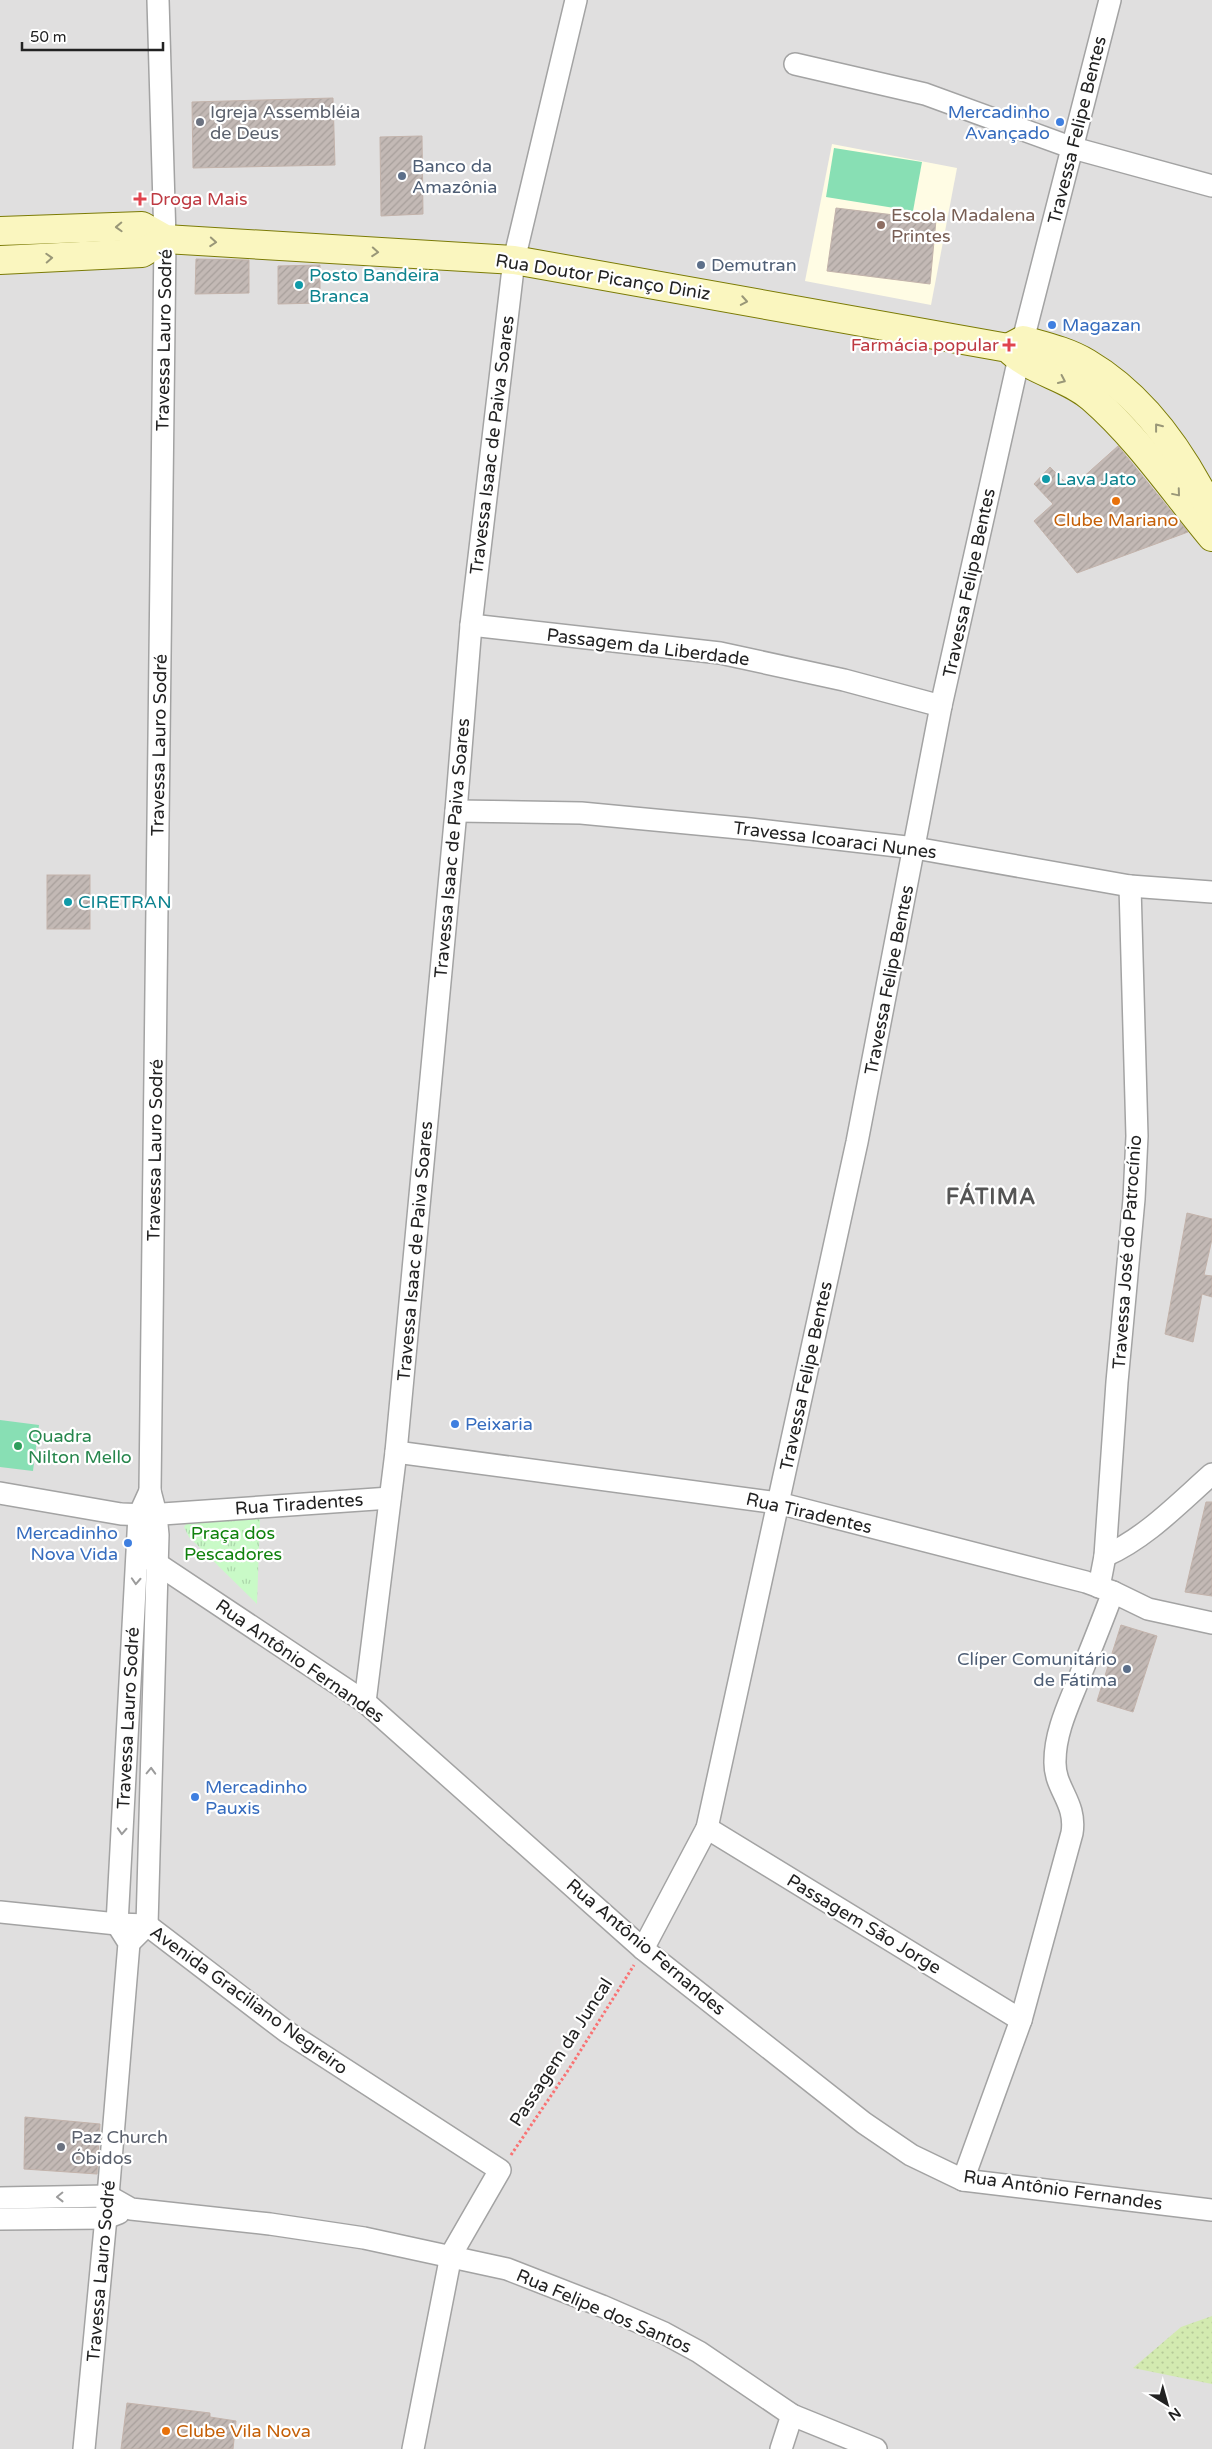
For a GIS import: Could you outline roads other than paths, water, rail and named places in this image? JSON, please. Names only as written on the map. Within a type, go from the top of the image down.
[{"type":"street","name":"Travessa Lauro Sodré","points":[[147,1925],[157,1562],[150,1520],[150,1491],[165,239],[158,0]]},
{"type":"street","name":"Travessa Isaac de Paiva Soares","points":[[365,1702],[396,1452],[456,811],[471,625],[514,260],[576,0]]},
{"type":"street","name":"Travessa Felipe Bentes","points":[[643,1949],[707,1828],[857,1142],[941,706],[1016,349],[1073,148],[1110,0]]},
{"type":"street","points":[[795,64],[925,94],[1073,148],[1212,186]]},
{"type":"street","name":"Rua Doutor Picanço Diniz","points":[[0,230],[142,226],[165,239],[514,260],[1016,349]]},
{"type":"street","points":[[0,260],[142,253],[165,239]]},
{"type":"street","points":[[1016,349],[1064,352],[1086,363],[1131,397],[1156,424],[1178,454],[1198,485],[1212,513]]},
{"type":"street","points":[[1016,349],[1092,398],[1125,430],[1212,537]]},
{"type":"street","name":"Passagem da Liberdade","points":[[471,625],[720,653],[844,680],[941,706]]},
{"type":"street","name":"Travessa Icoaraci Nunes","points":[[456,811],[582,813],[750,829],[915,848],[1130,886],[1212,892]]},
{"type":"street","name":"Travessa José do Patrocínio","points":[[963,2180],[1022,2020],[1074,1821],[1073,1813],[1056,1774],[1054,1761],[1062,1721],[1106,1589],[1105,1556],[1116,1382],[1134,1199],[1137,1136],[1130,886]]},
{"type":"street","name":"Rua Tiradentes","points":[[396,1452],[778,1503],[1106,1589],[1148,1609],[1212,1622]]},
{"type":"street","points":[[1105,1556],[1139,1536],[1212,1474]]},
{"type":"street","points":[[0,1493],[150,1520]]},
{"type":"street","name":"Rua Tiradentes","points":[[150,1520],[390,1498]]},
{"type":"street","name":"Travessa Lauro Sodré","points":[[116,1924],[138,1551],[150,1520]]},
{"type":"street","name":"Rua Antônio Fernandes","points":[[138,1551],[365,1702],[643,1949],[886,2140],[911,2156],[963,2180],[1212,2210]]},
{"type":"street","name":"Passagem São Jorge","points":[[707,1828],[1022,2020]]},
{"type":"street","name":"Avenida Graciliano Negreiro","points":[[0,1912],[116,1924],[147,1925],[287,2032],[500,2170],[451,2255]]},
{"type":"street","points":[[116,1924],[129,1943],[147,1925]]},
{"type":"street","name":"Travessa Lauro Sodré","points":[[84,2449],[129,1943]]},
{"type":"street","points":[[0,2198],[108,2196]]},
{"type":"street","name":"Rua Felipe dos Santos","points":[[108,2196],[131,2209],[280,2225],[364,2238],[451,2255],[507,2269],[602,2306],[664,2333],[716,2363],[792,2415],[876,2449]]},
{"type":"street","name":"Rua Felipe dos Santos","points":[[0,2219],[106,2218],[131,2209]]},
{"type":"street","points":[[414,2449],[451,2255]]},
{"type":"street","points":[[781,2449],[792,2415]]},
{"type":"place","name":"Igreja Assembléia de Deus","points":[[200,122]]},
{"type":"place","name":"Mercadinho Avançado","points":[[1060,122]]},
{"type":"place","name":"Banco da Amazônia","points":[[402,176]]},
{"type":"place","name":"Droga Mais","points":[[140,199]]},
{"type":"place","name":"Escola Madalena Printes","points":[[881,225]]},
{"type":"place","name":"Demutran","points":[[701,265]]},
{"type":"place","name":"Posto Bandeira Branca","points":[[299,285]]},
{"type":"place","name":"Magazan","points":[[1052,325]]},
{"type":"place","name":"Farmácia popular","points":[[1009,345]]},
{"type":"place","name":"Lava Jato","points":[[1046,479]]},
{"type":"place","name":"Clube Mariano","points":[[1116,501]]},
{"type":"place","name":"CIRETRAN","points":[[68,902]]},
{"type":"place","name":"Peixaria","points":[[455,1424]]},
{"type":"place","name":"Quadra Nilton Mello","points":[[18,1446]]},
{"type":"place","name":"Mercadinho Nova Vida","points":[[128,1543]]},
{"type":"place","name":"Clíper Comunitário de Fátima","points":[[1127,1669]]},
{"type":"place","name":"Mercadinho Pauxis","points":[[195,1797]]},
{"type":"place","name":"Paz Church Óbidos","points":[[61,2147]]},
{"type":"place","name":"Clube Vila Nova","points":[[166,2431]]},
{"type":"district","name":"FÁTIMA","points":[[991,1197]]},
{"type":"park label","name":"Praça dos Pescadores","points":[[233,1544]]}]
